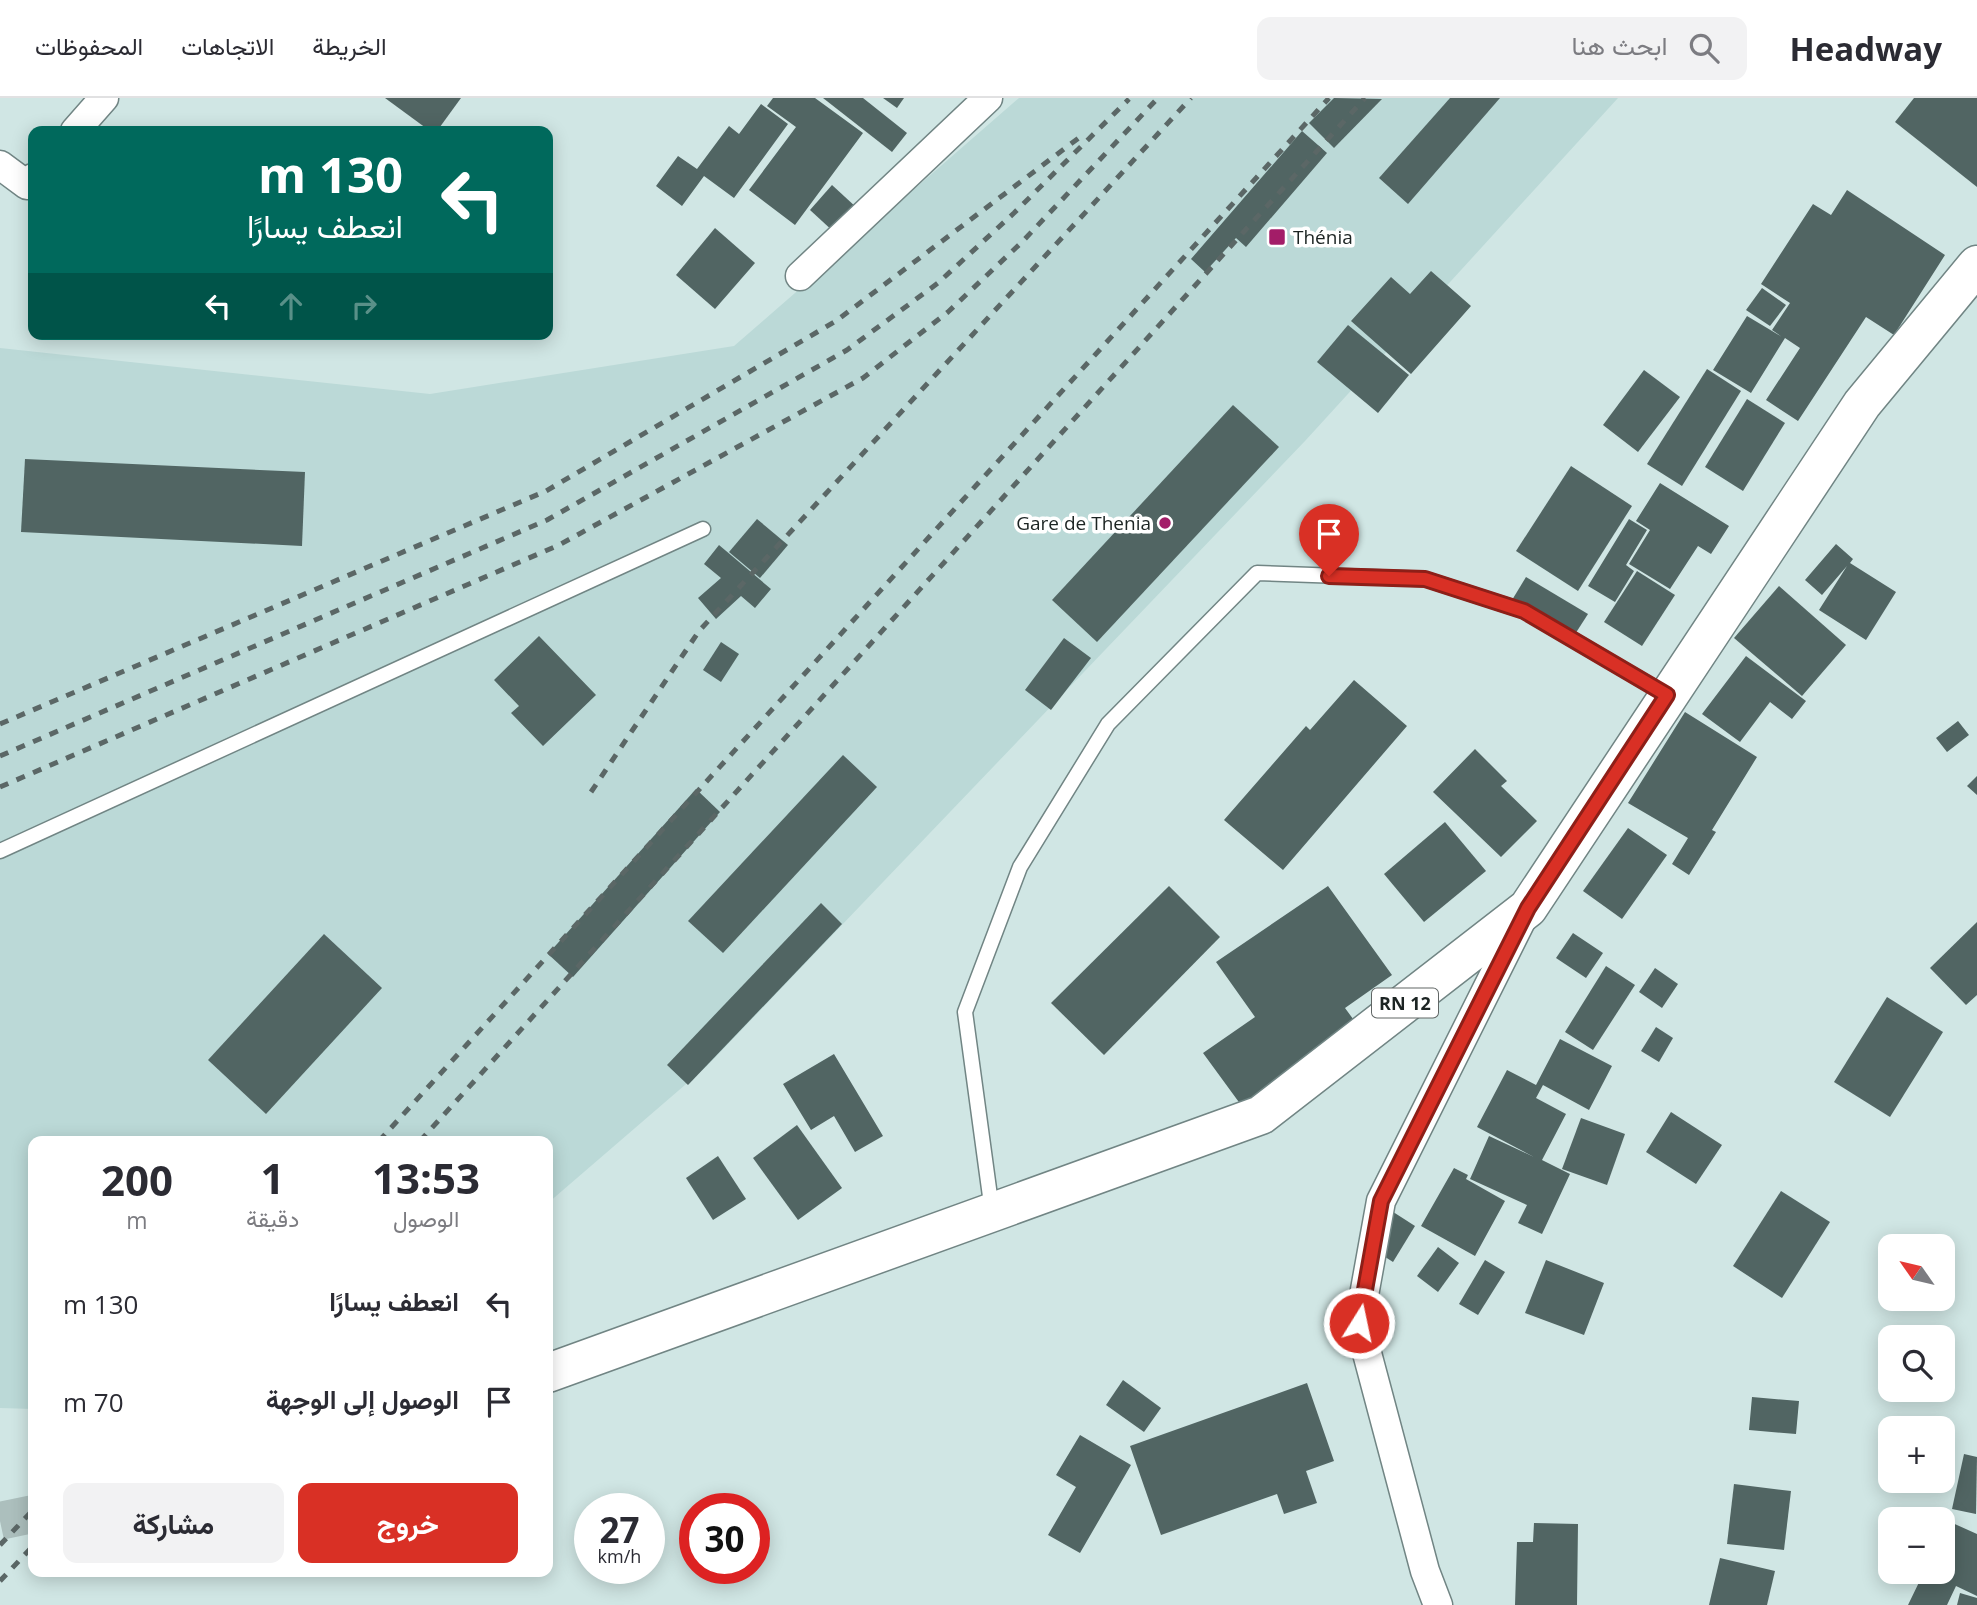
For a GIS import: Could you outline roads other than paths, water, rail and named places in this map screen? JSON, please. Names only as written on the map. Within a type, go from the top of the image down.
[{"type":"main road","name":"RN 12","points":[[553,1371],[1262,1115],[1528,908],[1862,404],[1977,265]]},
{"type":"street","points":[[79,126],[104,98]]},
{"type":"street","points":[[800,276],[988,98]]},
{"type":"street","points":[[0,165],[28,184]]},
{"type":"street","points":[[1438,1605],[1425,1572],[1359,1323],[1381,1201],[1528,908]]},
{"type":"lane","points":[[0,851],[703,529]]},
{"type":"lane","points":[[992,1212],[965,1012],[1020,867],[1108,724],[1257,573],[1425,579],[1524,611],[1667,695]]},
{"type":"tunnel","points":[[0,1521],[28,1515]]},
{"type":"railway","points":[[0,787],[559,545],[863,378],[948,312],[1022,242],[1158,98]]},
{"type":"railway","points":[[591,792],[699,631],[1191,98]]},
{"type":"railway","points":[[384,1136],[1329,98]]},
{"type":"railway","points":[[425,1136],[1365,98]]},
{"type":"railway","points":[[0,756],[547,520],[847,350],[938,283],[1014,213],[1129,99]]},
{"type":"railway","points":[[0,724],[546,491],[836,321],[1080,137]]},
{"type":"railway","points":[[0,1545],[28,1515]]},
{"type":"railway","points":[[0,1581],[28,1551]]},
{"type":"place","name":"Thénia","points":[[1277,237]]},
{"type":"place","name":"Gare de Thenia","points":[[1165,523]]}]
